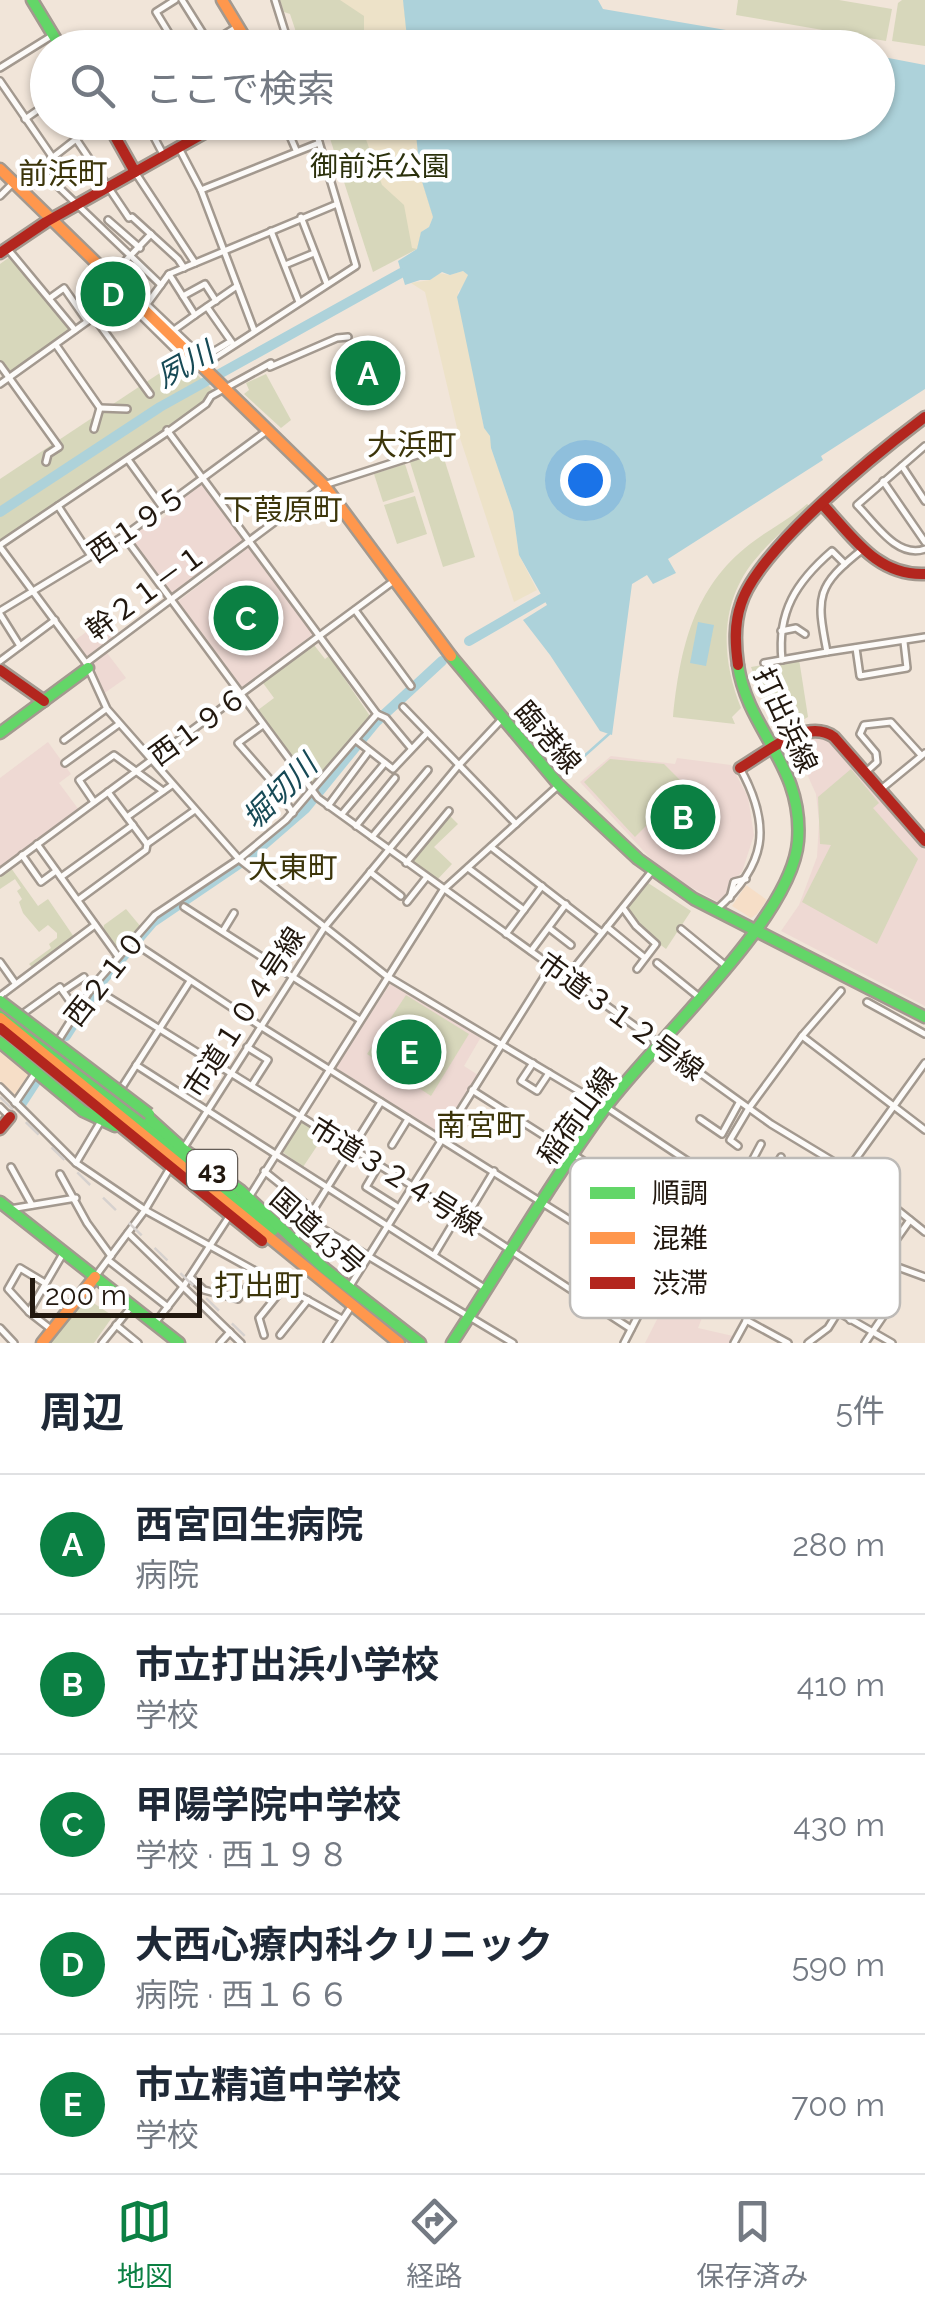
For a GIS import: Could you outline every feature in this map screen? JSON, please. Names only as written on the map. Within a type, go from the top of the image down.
[{"type":"main road","points":[[32,0],[51,30]]},
{"type":"main road","points":[[222,0],[240,30]]},
{"type":"main road","points":[[117,140],[135,172]]},
{"type":"main road","points":[[4,250],[50,219],[192,140]]},
{"type":"main road","points":[[0,169],[200,366]]},
{"type":"main road","name":"臨港線","points":[[200,366],[324,485],[502,719],[559,785],[652,871],[676,889],[925,1017]]},
{"type":"main road","name":"打出浜線","points":[[756,930],[786,887],[799,834],[788,772],[742,692],[735,662],[741,602],[758,569],[885,447],[925,418]]},
{"type":"main road","points":[[824,505],[890,571],[909,576],[925,574]]},
{"type":"main road","name":"幹２１－１","points":[[0,732],[87,666]]},
{"type":"main road","points":[[0,670],[44,701]]},
{"type":"main road","points":[[740,768],[808,728],[823,729],[925,841]]},
{"type":"main road","name":"稲荷山線","points":[[573,1158],[606,1107],[756,930]]},
{"type":"main road","points":[[0,1002],[150,1114],[183,1149]]},
{"type":"main road","points":[[0,1002],[412,1343]]},
{"type":"main road","name":"国道43号","points":[[0,1002],[119,1092],[348,1288],[420,1343]]},
{"type":"main road","points":[[0,1018],[399,1343]]},
{"type":"main road","name":"国道43号","points":[[0,1028],[345,1314],[388,1343]]},
{"type":"main road","points":[[0,1039],[123,1128]]},
{"type":"main road","points":[[0,1039],[84,1111],[123,1128]]},
{"type":"main road","points":[[0,1130],[10,1117]]},
{"type":"main road","name":"稲荷山線","points":[[452,1343],[570,1163]]},
{"type":"main road","points":[[3,1206],[172,1341]]},
{"type":"main road","points":[[42,1343],[95,1277]]},
{"type":"street","points":[[167,30],[156,12],[179,0],[197,30]]},
{"type":"street","points":[[275,0],[284,30]]},
{"type":"street","points":[[232,30],[238,26]]},
{"type":"street","points":[[0,68],[30,49]]},
{"type":"street","points":[[0,81],[30,125]]},
{"type":"street","points":[[25,118],[30,115]]},
{"type":"street","points":[[40,140],[52,158]]},
{"type":"street","points":[[0,196],[75,140]]},
{"type":"street","points":[[77,140],[129,218],[132,216],[184,268]]},
{"type":"street","points":[[156,140],[164,156]]},
{"type":"street","points":[[292,140],[296,150]]},
{"type":"street","points":[[0,384],[125,295],[136,294],[203,358],[356,266],[317,140]]},
{"type":"street","points":[[201,190],[318,143]]},
{"type":"street","points":[[178,148],[201,190],[254,330]]},
{"type":"street","points":[[39,168],[161,285]]},
{"type":"street","points":[[135,172],[195,263]]},
{"type":"street","points":[[148,304],[169,274],[336,204]]},
{"type":"street","points":[[302,218],[328,284]]},
{"type":"street","points":[[108,220],[140,248]]},
{"type":"street","points":[[271,230],[299,302]]},
{"type":"street","points":[[110,276],[151,234]]},
{"type":"street","points":[[4,250],[75,330]]},
{"type":"street","points":[[284,265],[316,253]]},
{"type":"street","points":[[169,274],[196,315]]},
{"type":"street","points":[[183,296],[206,284],[216,300]]},
{"type":"street","points":[[174,330],[237,286]]},
{"type":"street","points":[[50,298],[64,288],[150,394]]},
{"type":"street","points":[[207,307],[232,342]]},
{"type":"street","points":[[348,336],[224,387],[168,431],[0,546],[87,666],[107,709],[239,859],[388,977],[606,1107],[683,1158]]},
{"type":"street","points":[[200,366],[232,342]]},
{"type":"street","points":[[56,344],[100,408]]},
{"type":"street","points":[[262,369],[272,362]]},
{"type":"street","points":[[0,365],[58,447],[48,454],[46,462]]},
{"type":"street","points":[[100,408],[127,409]]},
{"type":"street","points":[[94,428],[100,408]]},
{"type":"street","name":"西１９５","points":[[0,612],[124,536],[268,430]]},
{"type":"street","points":[[168,431],[320,636],[381,715],[412,748]]},
{"type":"street","name":"幹２１－１","points":[[87,666],[324,485],[442,447]]},
{"type":"street","points":[[883,481],[925,546],[915,552],[897,546],[857,505],[883,481],[901,465],[922,448],[925,460]]},
{"type":"street","points":[[128,459],[164,508]]},
{"type":"street","points":[[901,465],[925,501]]},
{"type":"street","points":[[58,506],[91,556]]},
{"type":"street","name":"市道３１２号線","points":[[124,536],[314,794],[740,1102],[829,1158]]},
{"type":"street","points":[[827,652],[820,604],[826,584],[863,548]]},
{"type":"street","points":[[782,660],[781,631],[787,604],[805,576],[832,551],[845,564]]},
{"type":"street","name":"西１９６","points":[[0,872],[395,580]]},
{"type":"street","points":[[355,610],[411,686]]},
{"type":"street","points":[[0,612],[20,646]]},
{"type":"street","points":[[0,661],[55,620]]},
{"type":"street","points":[[781,631],[796,628],[805,634]]},
{"type":"street","points":[[764,663],[925,637]]},
{"type":"street","points":[[856,648],[860,676],[907,668],[904,640]]},
{"type":"street","points":[[404,708],[516,824]]},
{"type":"street","points":[[64,740],[107,709]]},
{"type":"street","name":"西２１０","points":[[56,1044],[117,955],[155,915],[239,859],[294,813],[381,715]]},
{"type":"street","name":"市道１０４号線","points":[[183,1149],[324,928],[458,766],[502,719]]},
{"type":"street","points":[[865,773],[877,762],[876,754],[860,734],[864,725],[891,722],[923,754],[880,790]]},
{"type":"street","points":[[65,763],[119,724]]},
{"type":"street","points":[[263,725],[238,744],[273,782],[294,813]]},
{"type":"street","points":[[358,741],[393,769],[428,733]]},
{"type":"street","points":[[328,806],[369,751]]},
{"type":"street","points":[[94,802],[79,780],[114,755],[163,791]]},
{"type":"street","points":[[341,815],[385,763]]},
{"type":"street","points":[[273,782],[294,767]]},
{"type":"street","points":[[716,910],[746,879],[757,856],[761,826],[754,793],[740,768]]},
{"type":"street","points":[[371,838],[428,770]]},
{"type":"street","points":[[356,826],[396,778]]},
{"type":"street","points":[[127,817],[172,784]]},
{"type":"street","points":[[248,1199],[444,890],[559,785]]},
{"type":"street","points":[[108,792],[147,844]]},
{"type":"street","points":[[78,900],[195,810]]},
{"type":"street","points":[[406,863],[449,811]]},
{"type":"street","points":[[22,855],[42,882],[133,825]]},
{"type":"street","points":[[36,844],[117,955]]},
{"type":"street","points":[[491,847],[645,958]]},
{"type":"street","points":[[468,868],[524,910]]},
{"type":"street","points":[[567,977],[652,871]]},
{"type":"street","points":[[370,872],[404,899],[426,878]]},
{"type":"street","points":[[506,934],[542,886]]},
{"type":"street","points":[[530,951],[566,904]]},
{"type":"street","points":[[184,907],[360,1020]]},
{"type":"street","points":[[623,908],[656,944],[636,969]]},
{"type":"street","points":[[223,931],[234,913]]},
{"type":"street","points":[[0,1002],[15,982],[94,925]]},
{"type":"street","points":[[549,928],[571,945]]},
{"type":"street","points":[[681,929],[726,966]]},
{"type":"street","points":[[132,941],[137,948],[570,1219]]},
{"type":"street","points":[[0,962],[15,982]]},
{"type":"street","points":[[657,963],[700,997]]},
{"type":"street","points":[[348,1288],[551,966]]},
{"type":"street","points":[[63,991],[84,978]]},
{"type":"street","points":[[119,1092],[190,981]]},
{"type":"street","points":[[19,1017],[60,987],[74,1006]]},
{"type":"street","name":"市道３２４号線","points":[[94,988],[570,1288]]},
{"type":"street","points":[[738,1146],[730,1140],[749,1108],[840,991]]},
{"type":"street","points":[[867,1002],[925,1034]]},
{"type":"street","points":[[802,1036],[925,1130]]},
{"type":"street","points":[[248,1046],[268,1060],[252,1085]]},
{"type":"street","points":[[532,1062],[521,1081],[538,1090],[549,1073]]},
{"type":"street","points":[[859,1158],[925,1063]]},
{"type":"street","points":[[136,1065],[486,1289]]},
{"type":"street","points":[[15,1102],[36,1072]]},
{"type":"street","points":[[0,1086],[76,1164],[145,1210],[308,1300],[345,1314],[327,1343]]},
{"type":"street","points":[[472,1090],[580,1158]]},
{"type":"street","points":[[294,1240],[381,1102]]},
{"type":"street","points":[[700,1119],[722,1134],[740,1102]]},
{"type":"street","points":[[0,1107],[10,1117]]},
{"type":"street","points":[[392,1145],[408,1119]]},
{"type":"street","points":[[76,1164],[101,1121]]},
{"type":"street","points":[[754,1158],[761,1144]]},
{"type":"street","points":[[380,1165],[366,1188],[397,1207]]},
{"type":"street","points":[[11,1166],[32,1205]]},
{"type":"street","points":[[95,1277],[145,1210],[171,1167]]},
{"type":"street","points":[[264,1170],[314,1211]]},
{"type":"street","points":[[434,1255],[494,1171]]},
{"type":"street","points":[[60,1174],[110,1258],[168,1307]]},
{"type":"street","points":[[3,1206],[76,1198]]},
{"type":"street","name":"市道３１２号線","points":[[900,1212],[924,1228]]},
{"type":"street","points":[[154,1324],[184,1287],[230,1215]]},
{"type":"street","points":[[308,1220],[513,1343]]},
{"type":"street","points":[[900,1235],[910,1220]]},
{"type":"street","points":[[128,1233],[241,1343]]},
{"type":"street","points":[[29,1312],[64,1252]]},
{"type":"street","points":[[45,1284],[20,1268],[8,1289],[52,1330]]},
{"type":"street","points":[[900,1268],[924,1275]]},
{"type":"street","points":[[264,1335],[259,1318],[282,1286],[285,1272]]},
{"type":"street","points":[[190,1277],[204,1290],[238,1299],[258,1273]]},
{"type":"street","points":[[280,1335],[308,1300]]},
{"type":"street","points":[[102,1343],[132,1306]]},
{"type":"street","name":"市道３２４号線","points":[[617,1318],[632,1328]]},
{"type":"street","points":[[624,1343],[637,1318]]},
{"type":"street","points":[[808,1343],[834,1318]]},
{"type":"street","points":[[847,1318],[892,1343]]},
{"type":"street","points":[[865,1343],[881,1318]]},
{"type":"street","points":[[734,1343],[746,1320],[788,1343]]},
{"type":"street","points":[[116,1326],[138,1343]]},
{"type":"street","points":[[0,1328],[14,1343]]},
{"type":"street","points":[[220,1343],[230,1332]]},
{"type":"shaded area","points":[[205,483],[246,543],[170,596],[129,535],[158,514],[162,519],[172,511],[169,506]]},
{"type":"shaded area","points":[[249,547],[316,634],[242,690],[176,603]]},
{"type":"shaded area","points":[[100,622],[114,641],[104,649],[126,678],[103,694],[91,666],[104,653],[102,650],[86,658],[74,641]]},
{"type":"shaded area","points":[[814,734],[827,739],[925,850],[925,1006],[781,931],[799,905],[817,857],[816,794],[793,743]]},
{"type":"shaded area","points":[[48,742],[71,774],[59,783],[79,810],[0,868],[0,778]]},
{"type":"shaded area","points":[[611,756],[675,764],[677,758],[731,765],[748,797],[754,835],[742,872],[720,903],[652,860],[580,782]]},
{"type":"shaded area","points":[[746,885],[767,900],[751,918],[732,906]]},
{"type":"shaded area","points":[[391,983],[481,1037],[464,1066],[478,1075],[438,1134],[335,1067]]},
{"type":"shaded area","points":[[0,1050],[30,1075],[16,1096],[0,1081]]},
{"type":"shaded area","points":[[658,1318],[702,1318],[698,1328],[733,1336],[729,1343],[645,1343]]},
{"type":"green space","points":[[280,0],[403,0],[406,30],[295,30],[290,14],[284,12]]},
{"type":"green space","points":[[738,0],[839,0],[892,9],[888,30],[823,30],[736,15]]},
{"type":"green space","points":[[925,0],[925,46],[895,41],[898,3]]},
{"type":"green space","name":"御前浜公園","points":[[330,140],[417,140],[420,175],[433,217],[421,232],[417,249],[373,272]]},
{"type":"green space","points":[[11,256],[71,329],[11,373],[0,360],[0,264]]},
{"type":"green space","points":[[181,359],[213,390],[204,403],[0,543],[0,479]]},
{"type":"green space","points":[[266,374],[291,420],[281,428],[244,394],[249,390],[246,383]]},
{"type":"green space","points":[[442,452],[475,557],[443,567],[410,462]]},
{"type":"green space","points":[[405,464],[414,492],[383,502],[374,474]]},
{"type":"green space","points":[[415,496],[427,534],[397,544],[384,505]]},
{"type":"green space","points":[[807,504],[810,506],[759,555],[736,590],[727,628],[729,668],[741,708],[732,717],[735,724],[673,717],[685,644],[702,600],[731,561]]},
{"type":"green space","points":[[314,645],[325,659],[329,656],[370,716],[312,784],[258,710],[274,698],[263,683]]},
{"type":"green space","points":[[799,659],[808,717],[782,732],[751,667]]},
{"type":"green space","points":[[610,759],[664,764],[693,793],[692,799],[663,829],[653,819],[635,837],[584,782]]},
{"type":"green space","points":[[851,769],[879,803],[873,808],[918,859],[877,944],[802,902],[831,845],[820,844],[818,797]]},
{"type":"green space","points":[[449,815],[458,824],[434,847],[452,864],[436,881],[409,862]]},
{"type":"green space","points":[[11,868],[38,906],[48,899],[74,937],[32,967],[29,964],[51,948],[49,944],[57,933],[48,925],[39,932],[23,913],[17,891],[21,888],[15,879],[0,889],[0,876]]},
{"type":"green space","points":[[645,881],[691,911],[666,949],[636,926],[624,908]]},
{"type":"green space","points":[[126,909],[141,927],[121,948],[103,930],[104,925]]},
{"type":"green space","points":[[406,995],[469,1034],[431,1096],[367,1054]]},
{"type":"green space","points":[[304,1120],[325,1134],[303,1167],[281,1151]]},
{"type":"green space","points":[[83,1296],[113,1316],[94,1343],[46,1343]]},
{"type":"sand","points":[[340,0],[403,0],[406,30],[364,30],[364,16]]},
{"type":"sand","points":[[366,140],[417,140],[420,175],[433,217],[429,227],[421,232],[417,249],[412,248],[404,205],[382,185]]},
{"type":"sand","points":[[463,271],[468,275],[458,292],[484,428],[491,436],[491,448],[513,512],[519,555],[537,590],[514,602],[458,432],[425,292],[411,283],[430,280],[439,273]]},
{"type":"water","points":[[403,0],[598,0],[603,9],[726,30],[406,30]]},
{"type":"water","points":[[895,59],[925,65],[925,389],[668,559],[676,573],[653,584],[647,575],[632,584],[612,735],[600,731],[523,620],[547,605],[519,555],[513,512],[490,436],[484,428],[457,297],[468,275],[463,271],[450,275],[442,272],[430,280],[405,285],[398,261],[417,249],[421,232],[429,227],[433,217],[420,175],[417,140],[895,140]]},
{"type":"water","points":[[698,622],[714,625],[706,666],[690,663]]},
{"type":"waterway","name":"夙川","points":[[0,512],[160,407],[401,273]]},
{"type":"waterway","name":"堀切川","points":[[469,641],[543,598]]},
{"type":"waterway","name":"堀切川","points":[[66,1036],[98,986],[153,922],[252,855],[305,809],[376,722],[442,661]]},
{"type":"waterway","points":[[563,775],[609,734]]},
{"type":"waterway","name":"堀切川","points":[[22,1103],[37,1080]]},
{"type":"railway","points":[[0,1097],[252,1343]]},
{"type":"traffic: fast","points":[[32,0],[50,30]]},
{"type":"traffic: fast","points":[[451,656],[559,785],[638,859],[694,899],[925,1017]]},
{"type":"traffic: fast","points":[[571,1158],[627,1080],[747,942],[790,872],[798,841],[793,791],[752,710],[738,665]]},
{"type":"traffic: fast","points":[[0,733],[88,668]]},
{"type":"traffic: fast","points":[[0,1001],[149,1114]]},
{"type":"traffic: fast","points":[[0,1007],[273,1230]]},
{"type":"traffic: fast","points":[[0,1042],[83,1111],[115,1126]]},
{"type":"traffic: fast","points":[[141,1111],[183,1149],[240,1190],[325,1269],[420,1343]]},
{"type":"traffic: fast","points":[[452,1343],[570,1160]]},
{"type":"traffic: fast","points":[[0,1202],[179,1343]]},
{"type":"traffic: slow","points":[[222,0],[240,30]]},
{"type":"traffic: slow","points":[[0,169],[324,485],[451,656]]},
{"type":"traffic: slow","points":[[0,1018],[399,1343]]},
{"type":"traffic: slow","points":[[42,1343],[95,1277]]},
{"type":"traffic: jam","points":[[117,140],[135,172]]},
{"type":"traffic: jam","points":[[0,253],[46,222],[192,140]]},
{"type":"traffic: jam","points":[[738,665],[736,634],[741,604],[770,557],[821,503],[925,417]]},
{"type":"traffic: jam","points":[[823,505],[880,561],[893,569],[925,574]]},
{"type":"traffic: jam","points":[[0,670],[44,701]]},
{"type":"traffic: jam","points":[[740,768],[786,739],[811,731],[823,732],[834,737],[925,841]]},
{"type":"traffic: jam","points":[[0,1028],[262,1241]]},
{"type":"traffic: jam","points":[[0,1129],[10,1117]]},
{"type":"place","name":"大西心療内科クリニック","points":[[113,294]]},
{"type":"place","name":"西宮回生病院","points":[[368,373]]},
{"type":"place","name":"甲陽学院中学校","points":[[246,618]]},
{"type":"place","name":"市立打出浜小学校","points":[[683,817]]},
{"type":"place","name":"市立精道中学校","points":[[409,1052]]},
{"type":"district","name":"前浜町","points":[[63,174]]},
{"type":"district","name":"大浜町","points":[[412,445]]},
{"type":"district","name":"下葭原町","points":[[283,510]]},
{"type":"district","name":"大東町","points":[[293,868]]},
{"type":"district","name":"南宮町","points":[[481,1126]]},
{"type":"district","name":"打出町","points":[[259,1286]]}]
